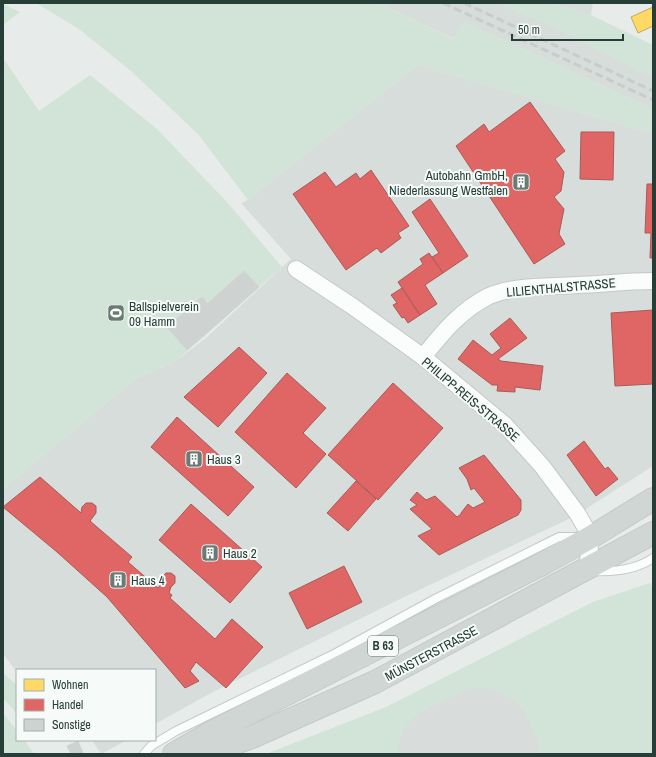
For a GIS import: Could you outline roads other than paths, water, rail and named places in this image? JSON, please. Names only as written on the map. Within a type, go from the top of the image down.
[{"type":"main road","name":"B 63","points":[[174,754],[415,620],[591,537],[653,499]]},
{"type":"main road","name":"MÜNSTERSTRASSE","points":[[200,754],[211,752],[252,737],[376,682],[587,570],[653,533]]},
{"type":"street","name":"PHILIPP-REIS-STRASSE","points":[[296,269],[352,306],[423,357],[510,430],[542,466],[577,513],[591,537]]},
{"type":"street","name":"LILIENTHALSTRASSE","points":[[423,357],[457,318],[490,296],[536,287],[653,280]]},
{"type":"street","points":[[587,570],[591,537]]},
{"type":"lane","points":[[587,570],[611,572],[633,567],[653,558]]},
{"type":"lane","points":[[144,754],[151,746],[176,731],[336,653],[415,620]]},
{"type":"railway","points":[[443,3],[653,100]]},
{"type":"railway","points":[[464,3],[653,91]]},
{"type":"place","name":"Autobahn GmbH, Niederlassung Westfalen","points":[[521,182]]},
{"type":"place","name":"Ballspielverein 09 Hamm","points":[[116,313]]},
{"type":"place","name":"Haus 3","points":[[194,459]]},
{"type":"place","name":"Haus 2","points":[[210,553]]},
{"type":"place","name":"Haus 4","points":[[118,580]]}]
